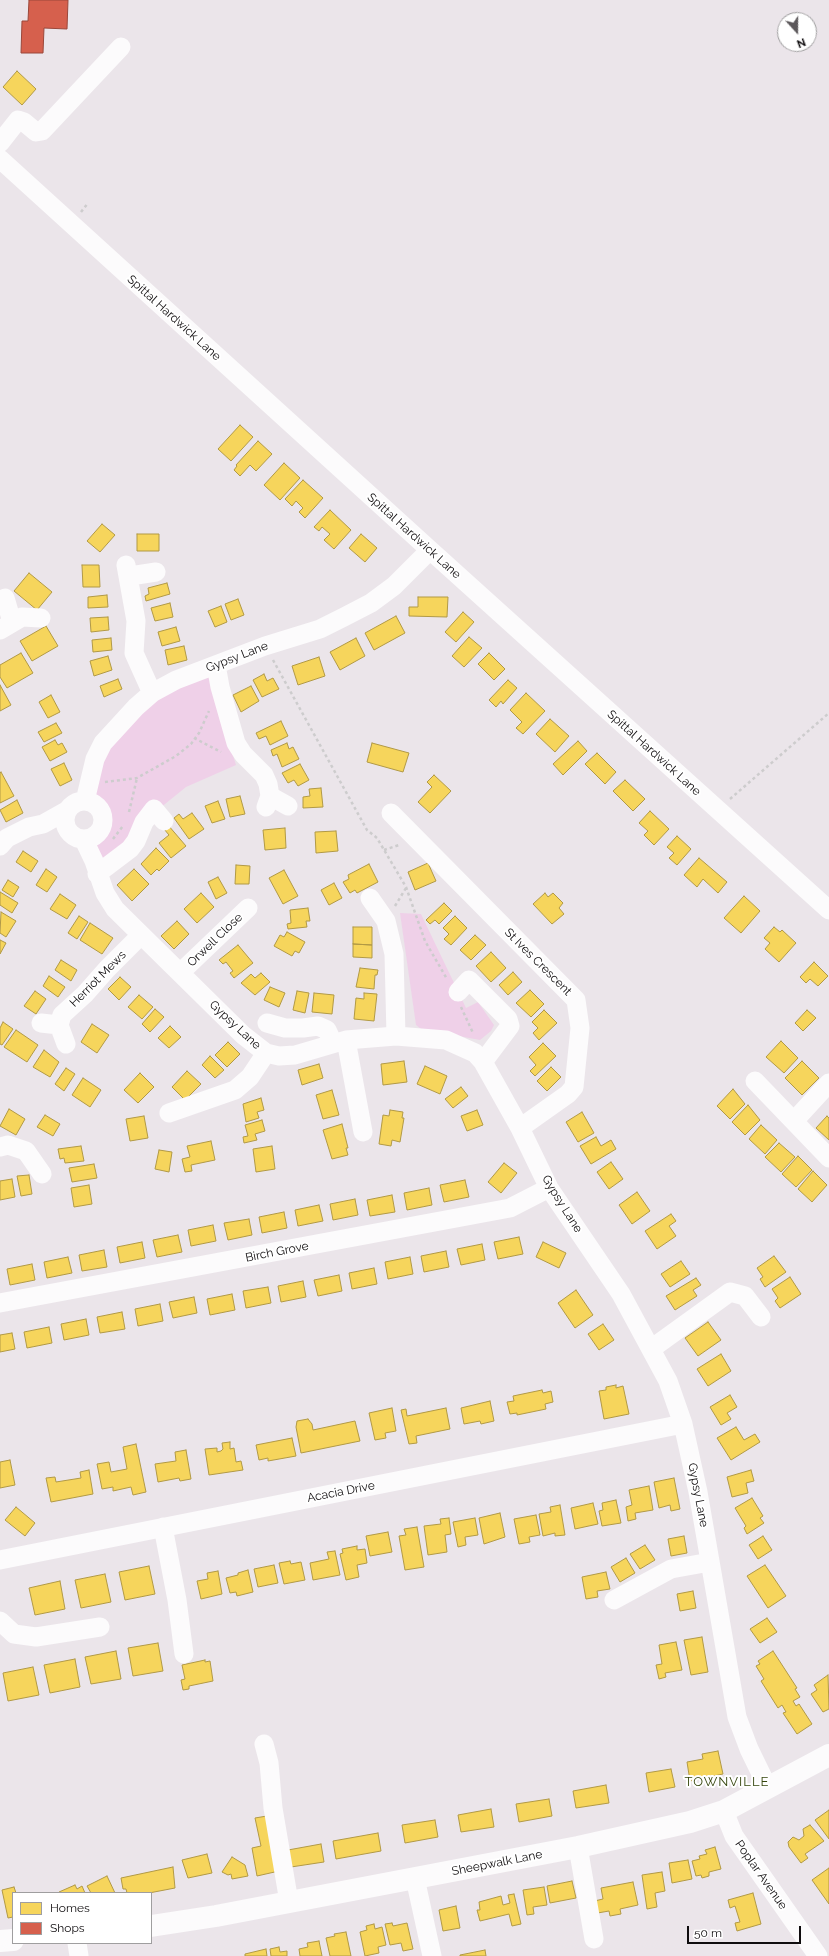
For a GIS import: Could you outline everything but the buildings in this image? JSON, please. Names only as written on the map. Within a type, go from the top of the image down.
[{"type":"main road","name":"Sheepwalk Lane","points":[[152,1926],[216,1916],[578,1847],[690,1822],[724,1811],[829,1756]]},
{"type":"main road","points":[[0,1941],[12,1940]]},
{"type":"street","points":[[0,143],[18,120],[24,122],[36,132],[42,131],[120,47]]},
{"type":"street","name":"Spittal Hardwick Lane","points":[[0,159],[829,910]]},
{"type":"street","name":"Gypsy Lane","points":[[87,792],[95,759],[103,743],[136,707],[152,694],[176,680],[265,646],[320,629],[371,603],[394,586],[430,550]]},
{"type":"street","points":[[152,694],[134,653],[136,621],[130,593],[128,570],[156,572]]},
{"type":"street","points":[[5,598],[6,626],[22,618],[41,618]]},
{"type":"street","points":[[216,665],[236,743],[241,751],[264,775],[268,784],[268,802],[288,806]]},
{"type":"street","points":[[94,852],[103,826],[103,816],[87,792],[73,805],[67,818],[73,836],[94,852],[130,849],[136,841],[144,822],[154,810],[164,821]]},
{"type":"street","name":"St Ives Crescent","points":[[391,813],[576,1000],[580,1028],[574,1087],[568,1094],[520,1128]]},
{"type":"street","points":[[2,838],[30,827],[67,818]]},
{"type":"street","name":"Gypsy Lane","points":[[94,852],[104,892],[115,909],[181,972],[243,1035],[266,1053],[279,1056],[295,1055],[340,1042],[396,1036],[446,1040],[479,1057],[520,1128],[549,1188],[621,1294],[668,1381],[683,1424],[698,1492],[737,1717],[749,1749],[768,1788]]},
{"type":"street","points":[[370,898],[386,921],[394,954],[396,1036]]},
{"type":"street","name":"Orwell Close","points":[[181,972],[248,908]]},
{"type":"street","name":"Herriot Mews","points":[[66,1044],[50,1024],[85,994],[107,969],[141,935]]},
{"type":"street","points":[[455,991],[469,980],[508,1019],[510,1026],[479,1057]]},
{"type":"street","points":[[267,1023],[286,1028],[318,1026],[327,1030],[340,1042],[363,1132]]},
{"type":"street","points":[[169,1113],[235,1090],[250,1077],[266,1053]]},
{"type":"street","points":[[755,1081],[829,1158]]},
{"type":"street","points":[[794,1121],[829,1083]]},
{"type":"street","points":[[0,1147],[8,1145],[26,1151],[42,1174]]},
{"type":"street","name":"Birch Grove","points":[[0,1303],[510,1208],[549,1188]]},
{"type":"street","points":[[651,1349],[730,1292],[745,1296],[761,1317]]},
{"type":"street","name":"Acacia Drive","points":[[0,1560],[683,1424]]},
{"type":"street","points":[[163,1527],[177,1600],[184,1654]]},
{"type":"street","points":[[614,1600],[671,1570],[710,1562]]},
{"type":"street","points":[[0,1621],[14,1634],[36,1637],[100,1627]]},
{"type":"street","points":[[264,1744],[269,1763],[273,1808],[289,1902]]},
{"type":"street","name":"Poplar Avenue","points":[[724,1811],[734,1836],[818,1956]]},
{"type":"street","points":[[578,1847],[594,1939]]},
{"type":"street","points":[[415,1878],[432,1956]]},
{"type":"street","points":[[77,1944],[79,1956]]},
{"type":"path","points":[[265,646],[367,830],[377,838],[406,888],[425,941],[455,991],[473,1032],[479,1057]]},
{"type":"path","points":[[87,792],[137,778],[176,756],[199,732],[212,703],[222,693]]},
{"type":"path","points":[[724,804],[829,713]]},
{"type":"path","points":[[194,738],[224,753],[241,751]]},
{"type":"path","points":[[128,816],[137,778]]},
{"type":"path","points":[[94,852],[110,842],[125,822]]},
{"type":"shaded area","points":[[211,667],[227,737],[236,765],[186,787],[149,817],[97,874],[93,838],[101,830],[103,816],[98,807],[93,803],[85,801],[121,723]]},
{"type":"shaded area","points":[[400,913],[421,914],[466,1008],[478,1002],[494,1025],[491,1031],[480,1040],[421,1029],[416,1025]]},
{"type":"district","name":"TOWNVILLE","points":[[727,1782]]}]
